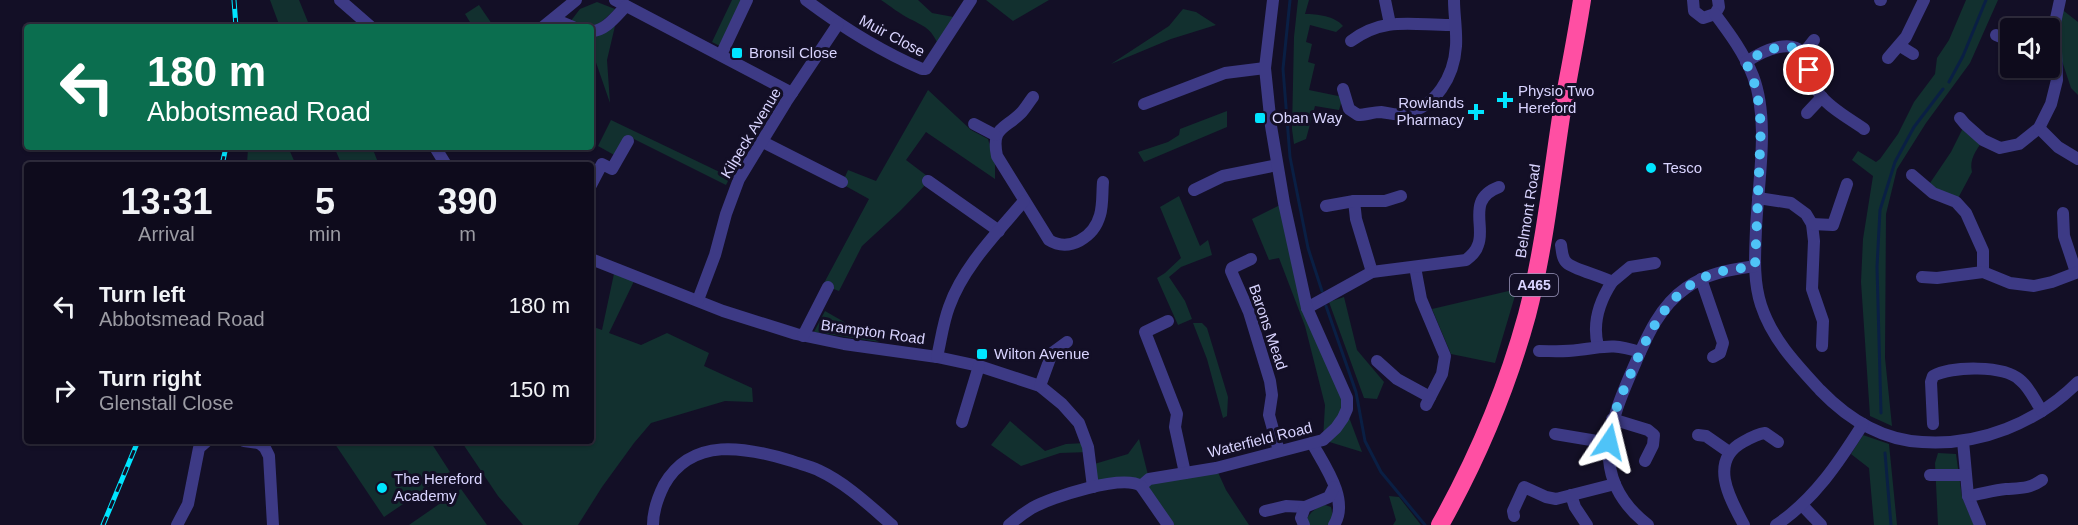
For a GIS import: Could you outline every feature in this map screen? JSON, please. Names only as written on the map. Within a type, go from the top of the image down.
[{"type":"highway","name":"Belmont Road","points":[[1440,525],[1471,465],[1502,394],[1527,314],[1544,233],[1567,80],[1582,0]]},
{"type":"highway","name":"Belmont Road","points":[[1577,29],[1588,0]]},
{"type":"street","points":[[340,0],[368,24]]},
{"type":"street","points":[[547,24],[576,0]]},
{"type":"street","points":[[721,55],[747,0]]},
{"type":"street","name":"Muir Close","points":[[806,0],[838,24],[896,58],[922,69],[926,69],[971,0]]},
{"type":"street","name":"Waterfield Road","points":[[1009,525],[1043,503],[1093,487],[1127,481],[1141,486],[1149,479],[1239,462],[1323,440],[1336,428],[1347,409],[1347,398],[1307,308],[1277,165],[1265,68],[1273,0]]},
{"type":"street","points":[[1385,0],[1390,24]]},
{"type":"street","points":[[1343,89],[1349,109],[1358,115],[1380,112],[1393,115],[1404,114],[1423,106],[1436,96],[1450,75],[1455,53],[1454,0]]},
{"type":"street","points":[[1693,0],[1694,11],[1699,17],[1708,18],[1715,14],[1719,7],[1718,0]]},
{"type":"street","points":[[1888,58],[1900,46],[1924,0]]},
{"type":"street","points":[[2056,18],[2060,0]]},
{"type":"street","points":[[594,32],[597,32],[609,23],[620,3],[792,93]]},
{"type":"street","points":[[1715,14],[1732,36],[1746,62],[1755,83],[1760,105],[1755,266],[1761,304],[1770,328],[1790,357],[1830,400],[1879,433],[1904,440],[1936,443],[1963,441],[2004,430],[2042,411],[2078,382]]},
{"type":"street","points":[[554,19],[566,24]]},
{"type":"street","points":[[1351,41],[1367,31],[1390,24],[1414,22],[1455,25]]},
{"type":"street","name":"Kilpeck Avenue","points":[[698,300],[715,255],[734,190],[761,141],[838,24]]},
{"type":"street","points":[[1996,35],[2000,37]]},
{"type":"street","points":[[1803,54],[1814,40]]},
{"type":"street","points":[[1900,46],[1913,54]]},
{"type":"street","points":[[1746,62],[1758,53],[1776,47],[1795,49],[1807,60],[1812,81],[1822,97],[1864,129]]},
{"type":"street","points":[[1144,104],[1225,73],[1265,68]]},
{"type":"street","points":[[1960,118],[1983,140],[2000,148],[2019,144],[2038,128],[2051,104],[2057,78]]},
{"type":"street","points":[[995,135],[1020,114],[1033,97]]},
{"type":"street","points":[[1807,113],[1822,97]]},
{"type":"street","points":[[974,124],[995,135]]},
{"type":"street","points":[[2038,128],[2058,147],[2078,159]]},
{"type":"street","points":[[995,135],[997,156],[1024,201],[1049,240],[1062,246],[1071,245],[1086,236],[1100,216],[1103,182]]},
{"type":"street","points":[[594,179],[602,164],[612,168],[628,141]]},
{"type":"street","points":[[761,141],[842,182]]},
{"type":"street","points":[[1194,190],[1223,176],[1277,165]]},
{"type":"street","points":[[1912,175],[1933,194],[1956,201],[1966,213],[1983,251],[1983,272]]},
{"type":"street","points":[[928,181],[999,231]]},
{"type":"street","points":[[1812,224],[1833,225],[1847,184]]},
{"type":"street","points":[[1307,308],[1372,272],[1466,260],[1478,246],[1479,209],[1490,191],[1499,188]]},
{"type":"street","points":[[1326,206],[1354,201],[1385,201],[1401,196]]},
{"type":"street","points":[[1758,198],[1791,203],[1806,214],[1812,224],[1814,241],[1812,289],[1823,321],[1822,346]]},
{"type":"street","points":[[937,357],[949,306],[974,262],[1024,201]]},
{"type":"street","points":[[1354,201],[1356,219],[1372,272]]},
{"type":"street","points":[[1922,277],[1937,278],[1983,272],[2010,283],[2034,286],[2077,272],[2064,236],[2063,213]]},
{"type":"street","points":[[1561,245],[1563,258],[1570,266],[1602,276],[1612,282]]},
{"type":"street","name":"Barons Mead","points":[[1251,259],[1232,268],[1231,271],[1249,312],[1270,381],[1272,395],[1269,415],[1279,451]]},
{"type":"street","name":"Brampton Road","points":[[594,260],[723,311],[803,336],[937,357],[979,366],[1040,386],[1062,404],[1079,423],[1088,447],[1093,487]]},
{"type":"street","points":[[1598,346],[1595,334],[1596,321],[1604,294],[1612,282],[1630,267],[1655,263]]},
{"type":"street","points":[[1648,525],[1631,510],[1615,484],[1610,463],[1609,442],[1612,419],[1650,330],[1672,300],[1701,279],[1722,271],[1755,266]]},
{"type":"street","points":[[1377,361],[1397,379],[1428,401],[1442,374],[1445,356],[1418,290],[1415,267]]},
{"type":"street","points":[[1701,279],[1724,343],[1716,355]]},
{"type":"street","points":[[803,336],[828,287]]},
{"type":"street","points":[[1168,321],[1145,332],[1177,414],[1175,427],[1185,473]]},
{"type":"street","points":[[1040,386],[1052,353],[1067,342]]},
{"type":"street","points":[[1539,351],[1616,346],[1640,352]]},
{"type":"street","points":[[962,422],[979,366]]},
{"type":"street","points":[[1933,424],[1930,382],[1934,376],[1952,370],[2006,371],[2025,385],[2042,411]]},
{"type":"street","points":[[1612,419],[1648,430],[1654,435],[1653,445],[1645,461]]},
{"type":"street","points":[[1776,525],[1802,505],[1837,465],[1863,424]]},
{"type":"street","points":[[1744,525],[1725,484],[1724,467],[1730,452],[1737,445],[1757,434],[1765,433],[1778,442]]},
{"type":"street","points":[[1555,434],[1609,442]]},
{"type":"street","points":[[1698,435],[1706,436],[1730,452]]},
{"type":"street","points":[[1963,441],[1968,496],[1980,525]]},
{"type":"street","points":[[1312,443],[1334,487],[1340,509],[1334,525]]},
{"type":"street","points":[[177,525],[188,504],[199,448],[204,444]]},
{"type":"street","points":[[262,444],[269,456],[273,525]]},
{"type":"street","points":[[653,525],[660,493],[670,474],[684,462],[702,452],[730,448],[766,453],[818,469],[850,490],[892,525]]},
{"type":"street","points":[[1930,475],[1965,475]]},
{"type":"street","points":[[1968,496],[2006,489],[2024,489],[2042,480]]},
{"type":"street","points":[[1514,516],[1513,510],[1524,487],[1556,499],[1615,484]]},
{"type":"street","points":[[1141,486],[1168,525]]},
{"type":"street","points":[[1265,511],[1286,506],[1305,507],[1329,497],[1334,487]]},
{"type":"street","points":[[1571,495],[1575,507],[1587,525]]},
{"type":"street","points":[[1802,505],[1821,525]]},
{"type":"street","points":[[1304,525],[1301,518],[1305,507]]},
{"type":"green space","points":[[270,0],[299,0],[309,24],[279,24]]},
{"type":"green space","points":[[732,0],[745,0],[722,47],[712,42]]},
{"type":"green space","points":[[881,0],[918,0],[932,13],[959,18],[940,48],[928,30]]},
{"type":"green space","points":[[986,0],[1049,0],[1013,21]]},
{"type":"green space","points":[[1298,0],[1309,0],[1305,14],[1331,18],[1343,26],[1336,32],[1310,25],[1306,42],[1312,44],[1308,62],[1315,64],[1309,90],[1343,97],[1339,110],[1315,106],[1306,139],[1294,144],[1292,129],[1294,37]]},
{"type":"green space","points":[[1966,0],[1998,0],[1970,63],[1926,123],[1897,169],[1886,214],[1885,358],[1892,426],[1870,416],[1861,282],[1863,239],[1873,176],[1852,160],[1858,151],[1876,162],[1898,134],[1914,102],[1935,74],[1937,58],[1949,40]]},
{"type":"green space","points":[[597,2],[615,9],[596,25],[570,22],[580,9]]},
{"type":"green space","points":[[479,5],[492,24],[471,24],[465,14]]},
{"type":"green space","points":[[2060,8],[2078,22],[2078,95],[2071,88],[2060,55]]},
{"type":"green space","points":[[1183,9],[1196,12],[1216,25],[1171,39],[1111,64],[1169,26]]},
{"type":"green space","points":[[615,26],[607,60],[610,103],[594,57],[594,33]]},
{"type":"green space","points":[[928,90],[971,130],[988,139],[995,164],[995,179],[926,132],[906,160],[931,179],[862,246],[839,291],[823,285],[869,199],[842,184],[848,170],[876,181]]},
{"type":"green space","points":[[1227,111],[1227,127],[1144,162],[1138,152],[1168,142],[1179,135],[1180,129]]},
{"type":"green space","points":[[611,120],[730,177],[726,185],[628,136],[616,156],[598,146]]},
{"type":"green space","points":[[1965,124],[1983,140],[1972,159],[1972,172],[1956,202],[1926,189],[1951,152]]},
{"type":"green space","points":[[248,150],[289,150],[295,162],[247,162]]},
{"type":"green space","points":[[335,150],[373,150],[378,162],[341,162]]},
{"type":"green space","points":[[1179,196],[1200,246],[1208,240],[1212,255],[1181,267],[1169,277],[1185,301],[1192,319],[1178,325],[1157,278],[1181,258],[1160,207]]},
{"type":"green space","points":[[1284,203],[1302,292],[1362,452],[1323,440],[1325,405],[1305,326],[1279,258],[1269,260],[1252,219]]},
{"type":"green space","points":[[615,269],[636,277],[609,333],[641,345],[667,333],[709,353],[704,366],[752,388],[753,402],[725,401],[651,423],[602,487],[578,525],[523,525],[498,496],[463,444],[594,444],[594,327],[602,330]]},
{"type":"green space","points":[[1517,289],[1495,363],[1451,354],[1432,309]]},
{"type":"green space","points":[[1344,297],[1357,350],[1384,382],[1377,399],[1364,398],[1329,302]]},
{"type":"green space","points":[[825,311],[879,342],[814,332]]},
{"type":"green space","points":[[1193,323],[1202,323],[1207,328],[1228,397],[1227,416],[1223,418],[1207,359]]},
{"type":"green space","points":[[1010,421],[1045,451],[1066,444],[1086,443],[1089,452],[1060,453],[1021,466],[991,445]]},
{"type":"green space","points":[[1863,435],[1889,444],[1897,525],[1874,525],[1869,468],[1851,454]]},
{"type":"green space","points":[[1139,439],[1149,479],[1216,468],[1226,490],[1249,525],[1168,525],[1141,486],[1093,487],[1091,465],[1128,454]]},
{"type":"green space","points":[[335,444],[432,444],[450,472],[384,517]]},
{"type":"green space","points":[[1938,453],[1956,454],[1962,497],[1974,525],[1938,525],[1935,463]]},
{"type":"green space","points":[[461,489],[487,525],[409,525]]},
{"type":"green space","points":[[1389,496],[1399,497],[1421,525],[1393,525],[1396,520]]},
{"type":"green space","points":[[1325,505],[1331,507],[1333,516],[1329,525],[1308,525],[1306,520],[1310,514]]},
{"type":"waterway","points":[[1290,0],[1283,69],[1290,157],[1308,248],[1322,291]]},
{"type":"waterway","points":[[1949,82],[1963,56],[1986,0]]},
{"type":"waterway","points":[[1881,413],[1877,267],[1880,210],[1895,162],[1914,127],[1943,89]]},
{"type":"waterway","points":[[1326,306],[1356,392],[1365,441],[1381,472],[1425,525]]},
{"type":"waterway","points":[[1885,453],[1891,525]]},
{"type":"railway","points":[[234,0],[236,24]]},
{"type":"railway","points":[[223,162],[225,150]]},
{"type":"railway","points":[[103,525],[137,444]]},
{"type":"place","name":"Bronsil Close","points":[[737,53]]},
{"type":"place","name":"Physio Two Hereford","points":[[1505,100]]},
{"type":"place","name":"Rowlands Pharmacy","points":[[1476,112]]},
{"type":"place","name":"Oban Way","points":[[1260,118]]},
{"type":"place","name":"Tesco","points":[[1651,168]]},
{"type":"place","name":"Wilton Avenue","points":[[982,354]]},
{"type":"place","name":"The Hereford Academy","points":[[382,488]]},
{"type":"route","points":[[1609,442],[1612,419],[1640,352],[1650,330],[1672,300],[1684,289],[1711,274],[1755,266],[1761,126],[1757,90],[1746,62],[1767,49],[1787,47],[1803,54],[1809,70]]}]
